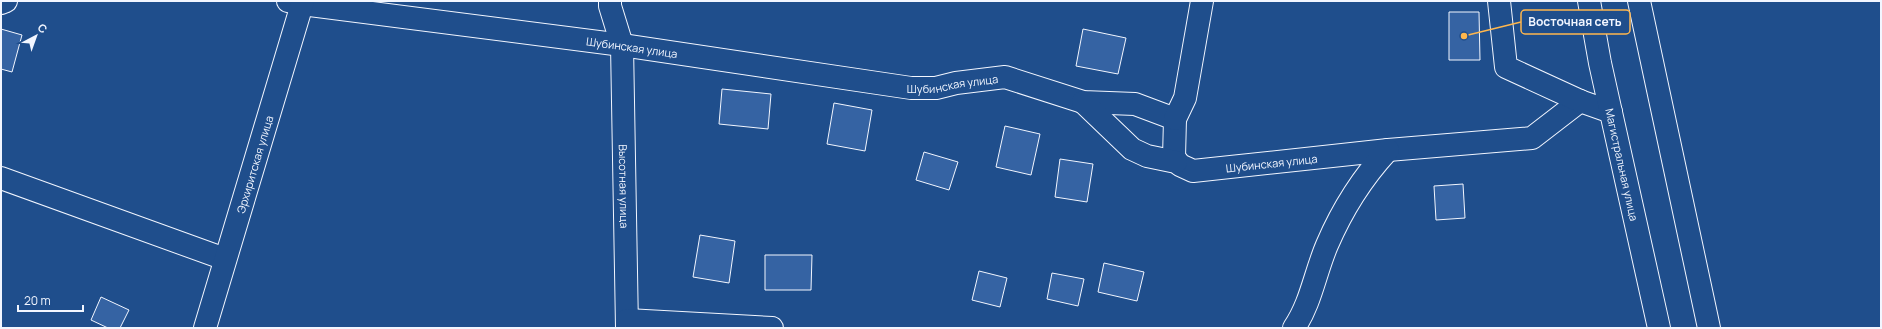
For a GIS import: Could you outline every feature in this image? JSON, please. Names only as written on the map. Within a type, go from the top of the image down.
[{"type":"main road","points":[[1,3],[6,1]]},
{"type":"main road","name":"Высотная улица","points":[[610,1],[610,6],[622,44],[627,324]]},
{"type":"main road","points":[[1176,162],[1174,157],[1175,119],[1185,98],[1202,1]]},
{"type":"main road","points":[[1499,1],[1506,67],[1580,101],[1611,112]]},
{"type":"main road","name":"Магистральная улица","points":[[1589,1],[1611,112],[1659,328]]},
{"type":"main road","points":[[1639,1],[1709,328]]},
{"type":"main road","name":"Шубинская улица","points":[[298,2],[622,44],[911,88],[936,88],[956,83],[1005,77],[1083,102],[1135,104],[1175,119]]},
{"type":"main road","name":"Эрхиритская улица","points":[[205,328],[226,259],[298,2]]},
{"type":"main road","name":"Шубинская улица","points":[[1083,102],[1132,149],[1147,156],[1176,162],[1193,171],[1388,150],[1532,138],[1580,101]]},
{"type":"main road","points":[[1294,328],[1305,309],[1327,245],[1349,199],[1370,170],[1388,150]]},
{"type":"main road","points":[[1,178],[226,259]]},
{"type":"main road","points":[[627,324],[772,328]]},
{"type":"building","points":[[1449,12],[1479,12],[1480,60],[1449,60]]},
{"type":"building","points":[[1,29],[22,35],[12,72],[1,69]]},
{"type":"building","points":[[1083,29],[1126,38],[1118,74],[1076,66]]},
{"type":"building","points":[[722,89],[771,94],[768,129],[719,124]]},
{"type":"building","points":[[834,103],[872,110],[865,151],[827,144]]},
{"type":"building","points":[[1005,126],[1040,134],[1031,175],[996,167]]},
{"type":"building","points":[[924,152],[958,162],[949,190],[916,180]]},
{"type":"building","points":[[1060,159],[1093,164],[1087,202],[1055,197]]},
{"type":"building","points":[[1463,184],[1465,218],[1436,220],[1434,186]]},
{"type":"building","points":[[700,235],[735,241],[729,283],[693,277]]},
{"type":"building","points":[[765,255],[812,255],[811,290],[765,290]]},
{"type":"building","points":[[1104,263],[1144,272],[1137,301],[1098,292]]},
{"type":"building","points":[[979,271],[1007,278],[1000,307],[972,300]]},
{"type":"building","points":[[1052,273],[1084,279],[1078,306],[1047,299]]},
{"type":"building","points":[[101,297],[129,310],[120,328],[108,328],[91,320]]},
{"type":"place","name":"Восточная сеть","points":[[1464,36]]}]
